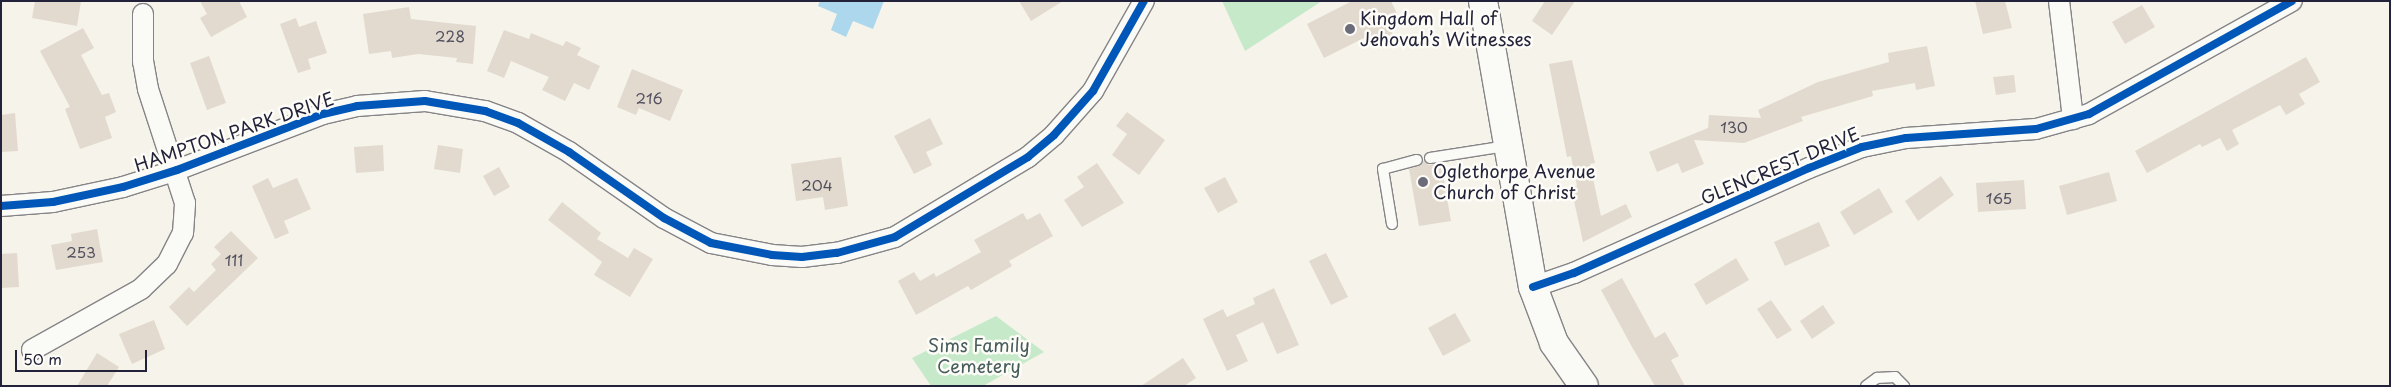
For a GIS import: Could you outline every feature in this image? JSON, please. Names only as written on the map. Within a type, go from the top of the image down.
[{"type":"main road","points":[[1484,1],[1533,287],[1554,342],[1584,386]]},
{"type":"street","name":"HAMPTON PARK DRIVE","points":[[1,206],[89,196],[177,170],[322,114],[356,106],[392,101],[457,105],[486,111],[547,138],[664,218],[711,243],[772,255],[802,257],[836,253],[895,237],[1028,157],[1068,121],[1093,91],[1144,1]]},
{"type":"street","points":[[2059,1],[2073,119]]},
{"type":"street","name":"GLENCREST DRIVE","points":[[1533,287],[1574,273],[1799,172],[1862,147],[1906,138],[2036,129],[2073,119],[2114,103],[2292,1]]},
{"type":"street","points":[[32,350],[141,289],[167,264],[183,233],[186,219],[186,203],[177,170],[148,89],[143,62],[143,14]]},
{"type":"lane","points":[[1430,158],[1508,146]]},
{"type":"lane","points":[[1392,224],[1383,169],[1417,160]]},
{"type":"lane","points":[[1866,386],[1877,378],[1895,377],[1904,386]]},
{"type":"green space","points":[[1222,1],[1322,1],[1245,51]]},
{"type":"green space","name":"Sims Family Cemetery","points":[[996,316],[1044,352],[983,386],[931,386],[912,358]]},
{"type":"water","points":[[820,1],[884,1],[873,29],[853,21],[846,37],[831,30],[837,14],[818,6]]},
{"type":"building","points":[[35,1],[81,1],[77,26],[32,18]]},
{"type":"building","points":[[200,1],[239,1],[247,17],[211,37],[200,18],[207,14]]},
{"type":"building","points":[[1019,1],[1063,1],[1031,21]]},
{"type":"building","name":"Kingdom Hall of Jehovah’s Witnesses","points":[[1352,1],[1391,1],[1400,20],[1388,25],[1394,37],[1375,46],[1370,35],[1324,58],[1307,24]]},
{"type":"building","points":[[1545,1],[1575,1],[1552,35],[1532,21]]},
{"type":"building","points":[[1975,1],[2005,1],[2012,28],[1983,34]]},
{"type":"building","points":[[2142,5],[2155,27],[2125,44],[2112,22]]},
{"type":"building","points":[[409,7],[411,19],[476,26],[473,64],[456,62],[457,58],[418,54],[392,58],[391,51],[369,54],[363,14]]},
{"type":"building","points":[[296,18],[299,27],[316,21],[327,53],[308,59],[311,69],[298,73],[280,24]]},
{"type":"building","points":[[83,28],[94,48],[81,55],[102,95],[109,93],[116,112],[105,117],[112,138],[80,149],[65,109],[70,107],[40,51]]},
{"type":"building","points":[[504,30],[529,39],[531,33],[563,46],[566,41],[581,48],[577,55],[600,66],[589,90],[574,83],[565,101],[542,90],[549,77],[511,61],[504,78],[487,71]]},
{"type":"building","points":[[1927,46],[1935,86],[1916,90],[1915,83],[1872,91],[1873,96],[1801,117],[1803,121],[1744,143],[1694,140],[1704,164],[1682,173],[1678,163],[1657,172],[1649,152],[1708,128],[1709,115],[1761,118],[1758,110],[1818,82],[1889,62],[1888,53]]},
{"type":"building","points":[[209,56],[226,103],[207,110],[190,63]]},
{"type":"building","points":[[2306,57],[2320,82],[2299,94],[2305,104],[2286,115],[2280,105],[2232,130],[2239,144],[2227,151],[2220,138],[2202,147],[2200,144],[2147,173],[2135,151]]},
{"type":"building","points":[[1572,60],[1595,163],[1590,164],[1601,216],[1626,204],[1632,217],[1583,242],[1571,187],[1577,186],[1571,156],[1567,157],[1549,64]]},
{"type":"building","points":[[632,69],[683,90],[670,121],[639,108],[636,115],[617,107]]},
{"type":"building","points":[[2014,75],[2016,92],[1996,95],[1993,77]]},
{"type":"building","points":[[1127,112],[1165,140],[1139,175],[1112,155],[1127,134],[1116,126]]},
{"type":"building","points":[[15,113],[18,151],[1,152],[1,115]]},
{"type":"building","points":[[930,118],[943,144],[926,152],[932,165],[914,174],[894,136]]},
{"type":"building","points":[[383,145],[384,171],[356,173],[354,147]]},
{"type":"building","points":[[438,145],[463,149],[460,173],[434,169]]},
{"type":"building","points":[[841,157],[848,206],[825,210],[823,197],[796,201],[791,164]]},
{"type":"building","points":[[1424,160],[1428,165],[1441,163],[1451,221],[1419,226],[1409,169],[1421,165]]},
{"type":"building","points":[[1097,163],[1124,203],[1082,227],[1064,200],[1084,187],[1077,177]]},
{"type":"building","points":[[499,167],[510,187],[494,196],[483,176]]},
{"type":"building","points":[[2109,172],[2117,201],[2067,215],[2059,186]]},
{"type":"building","points":[[1941,176],[1954,195],[1918,221],[1905,201]]},
{"type":"building","points":[[1225,177],[1238,202],[1218,213],[1204,188]]},
{"type":"building","points":[[268,178],[273,188],[297,178],[311,209],[284,221],[289,233],[275,239],[252,186]]},
{"type":"building","points":[[2024,180],[2026,209],[1978,212],[1976,183]]},
{"type":"building","points":[[1879,188],[1893,212],[1854,235],[1840,212]]},
{"type":"building","points":[[562,202],[601,233],[597,239],[628,258],[634,248],[653,259],[630,297],[594,275],[602,262],[548,220]]},
{"type":"building","points":[[1023,213],[1027,220],[1040,213],[1053,236],[1009,261],[1012,266],[971,290],[968,286],[916,315],[898,281],[914,272],[920,281],[934,273],[936,277],[981,252],[974,240]]},
{"type":"building","points":[[1819,222],[1830,246],[1785,266],[1774,242]]},
{"type":"building","points":[[97,229],[103,262],[56,270],[51,245],[72,241],[71,234]]},
{"type":"building","points":[[231,231],[258,258],[187,326],[169,307],[189,287],[194,292],[216,270],[211,264],[221,254],[214,247]]},
{"type":"building","points":[[17,253],[19,287],[1,288],[1,254]]},
{"type":"building","points":[[1326,253],[1348,297],[1331,305],[1309,261]]},
{"type":"building","points":[[1736,258],[1749,280],[1706,305],[1694,284]]},
{"type":"building","points":[[1622,278],[1655,338],[1665,332],[1679,356],[1671,360],[1685,386],[1655,386],[1632,347],[1601,290]]},
{"type":"building","points":[[1274,288],[1299,345],[1277,354],[1263,322],[1236,335],[1248,361],[1227,371],[1203,319],[1223,309],[1227,317],[1255,304],[1253,298]]},
{"type":"building","points":[[1771,300],[1792,330],[1777,339],[1757,309]]},
{"type":"building","points":[[1823,305],[1835,323],[1812,339],[1800,321]]},
{"type":"building","points":[[1455,313],[1471,341],[1443,356],[1428,328]]},
{"type":"building","points":[[154,320],[165,349],[132,364],[119,334]]},
{"type":"building","points":[[97,353],[119,367],[107,386],[77,386]]},
{"type":"building","points":[[1183,358],[1196,378],[1184,386],[1141,386]]},
{"type":"cycle path","points":[[1,206],[53,202],[123,187],[177,170],[323,114],[357,106],[425,101],[485,111],[518,123],[569,152],[664,218],[711,243],[772,255],[802,257],[837,253],[895,237],[1028,157],[1054,135],[1093,91],[1144,1]]},
{"type":"cycle path","points":[[1533,287],[1574,273],[1809,168],[1862,147],[1906,138],[2036,129],[2089,114],[2292,1]]},
{"type":"place","name":"Kingdom Hall of Jehovah’s Witnesses","points":[[1350,29]]},
{"type":"place","name":"Oglethorpe Avenue Church of Christ","points":[[1423,182]]}]
